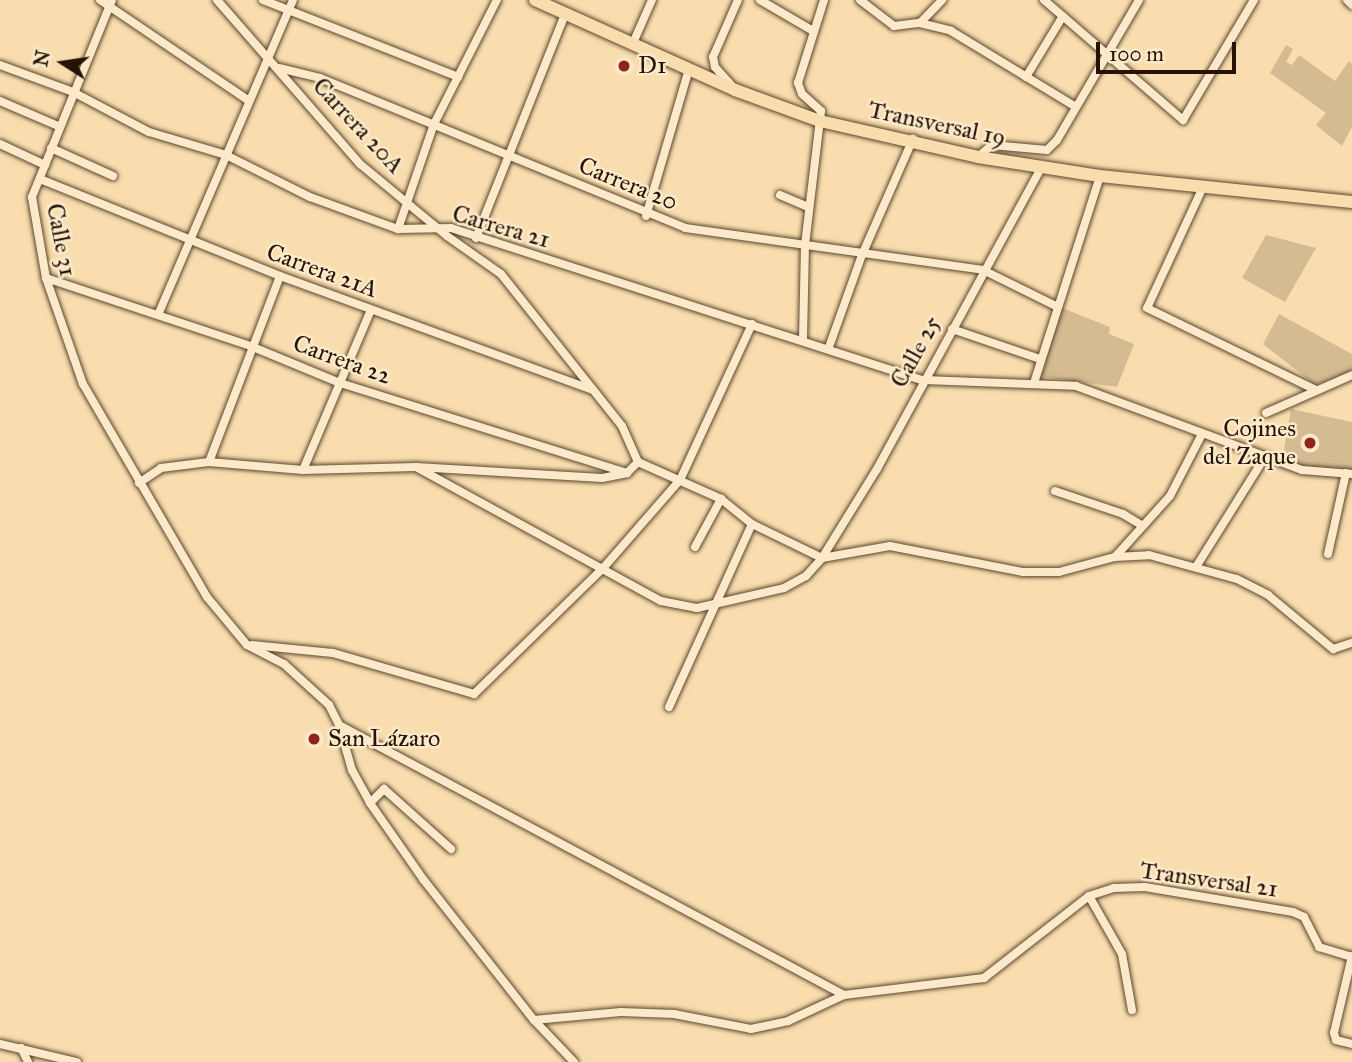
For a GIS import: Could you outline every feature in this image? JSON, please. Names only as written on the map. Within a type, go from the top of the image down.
[{"type":"main road","name":"Transversal 19","points":[[541,1],[735,90],[820,121],[913,139],[978,157],[1100,176],[1352,202]]},
{"type":"street","points":[[100,0],[111,3],[249,101]]},
{"type":"street","name":"Carrera 20A","points":[[217,0],[360,163],[439,229],[501,274],[622,426],[638,461]]},
{"type":"street","points":[[263,0],[458,77]]},
{"type":"street","points":[[158,314],[293,0]]},
{"type":"street","points":[[398,229],[434,124],[497,0]]},
{"type":"street","points":[[633,43],[652,0]]},
{"type":"street","points":[[735,90],[715,68],[713,57],[738,0]]},
{"type":"street","points":[[760,0],[813,31]]},
{"type":"street","points":[[803,340],[805,245],[820,121],[818,104],[798,88],[824,0]]},
{"type":"street","points":[[860,0],[894,26],[920,23],[951,31],[1076,107]]},
{"type":"street","points":[[920,23],[942,0]]},
{"type":"street","points":[[1044,0],[1107,50],[1183,120],[1254,0]]},
{"type":"street","points":[[978,157],[992,145],[1047,150],[1076,107],[1107,50],[1139,0]]},
{"type":"street","points":[[1347,0],[1352,5]]},
{"type":"street","name":"Calle 31","points":[[111,3],[58,126],[32,197],[46,278],[83,384],[207,597],[247,645]]},
{"type":"street","points":[[476,238],[566,12]]},
{"type":"street","points":[[1026,77],[1063,16]]},
{"type":"street","name":"Carrera 21","points":[[0,65],[73,92],[149,132],[226,155],[310,197],[398,229],[451,228],[829,347],[922,380],[1076,386],[1302,470],[1349,474]]},
{"type":"street","name":"Carrera 20","points":[[279,68],[320,78],[511,155],[646,216],[685,228],[983,270],[1056,306]]},
{"type":"street","points":[[646,216],[689,69]]},
{"type":"street","points":[[0,101],[58,126]]},
{"type":"street","points":[[829,347],[862,255],[913,139]]},
{"type":"street","points":[[0,144],[45,165]]},
{"type":"street","points":[[51,148],[113,176]]},
{"type":"street","name":"Calle 25","points":[[416,467],[604,567],[662,601],[697,608],[784,588],[806,576],[822,558],[877,469],[922,380],[1043,165]]},
{"type":"street","points":[[1034,383],[1056,306],[1100,176]]},
{"type":"street","name":"Carrera 21A","points":[[40,179],[279,276],[596,391]]},
{"type":"street","points":[[1203,187],[1147,309],[1316,390]]},
{"type":"street","points":[[780,195],[808,207]]},
{"type":"street","points":[[209,462],[279,276]]},
{"type":"street","name":"Carrera 22","points":[[46,278],[253,347],[340,383],[627,473]]},
{"type":"street","points":[[303,470],[371,310]]},
{"type":"street","points":[[247,645],[333,653],[474,694],[604,567],[680,481],[752,324]]},
{"type":"street","points":[[952,329],[1040,359]]},
{"type":"street","points":[[1266,413],[1352,375]]},
{"type":"street","points":[[1115,557],[1170,496],[1202,434]]},
{"type":"street","points":[[1196,567],[1265,457]]},
{"type":"street","points":[[139,483],[161,468],[209,462],[303,470],[416,467],[602,478],[627,473],[638,461],[721,499],[752,524],[822,558],[890,546],[1035,572],[1059,572],[1115,557],[1149,555],[1237,579],[1268,595],[1333,649],[1352,643]]},
{"type":"street","points":[[1328,554],[1349,474]]},
{"type":"street","points":[[1055,491],[1123,514],[1143,526]]},
{"type":"street","points":[[695,547],[721,499]]},
{"type":"street","points":[[668,706],[752,524]]},
{"type":"street","points":[[247,645],[284,664],[329,705],[339,724],[352,771],[370,803],[423,879],[534,1020],[574,1062]]},
{"type":"street","points":[[339,724],[845,995]]},
{"type":"street","points":[[370,803],[384,789],[451,849]]},
{"type":"street","name":"Transversal 21","points":[[534,1020],[621,1012],[661,1013],[751,1029],[788,1021],[845,995],[984,978],[1089,896],[1114,888],[1145,887],[1293,912],[1304,917],[1318,947],[1352,956]]},
{"type":"street","points":[[1089,896],[1122,954],[1132,1010]]},
{"type":"street","points":[[1352,956],[1348,984],[1334,1034],[1336,1040],[1352,1044]]},
{"type":"street","points":[[0,1044],[77,1062]]},
{"type":"street","points":[[20,1048],[28,1062]]},
{"type":"shaded area","points":[[1286,45],[1293,49],[1286,62],[1292,65],[1299,55],[1335,81],[1349,61],[1352,64],[1352,127],[1342,146],[1316,125],[1326,113],[1270,73]]},
{"type":"shaded area","points":[[1266,235],[1316,248],[1285,302],[1242,278]]},
{"type":"shaded area","points":[[1057,306],[1110,327],[1109,334],[1134,344],[1117,387],[1037,376]]},
{"type":"shaded area","points":[[1279,314],[1352,354],[1352,371],[1315,385],[1263,344]]},
{"type":"shaded area","points":[[1291,409],[1352,422],[1352,476],[1281,466]]},
{"type":"place","name":"D1","points":[[624,66]]},
{"type":"place","name":"Cojines del Zaque","points":[[1310,443]]},
{"type":"place","name":"San Lázaro","points":[[314,739]]}]
